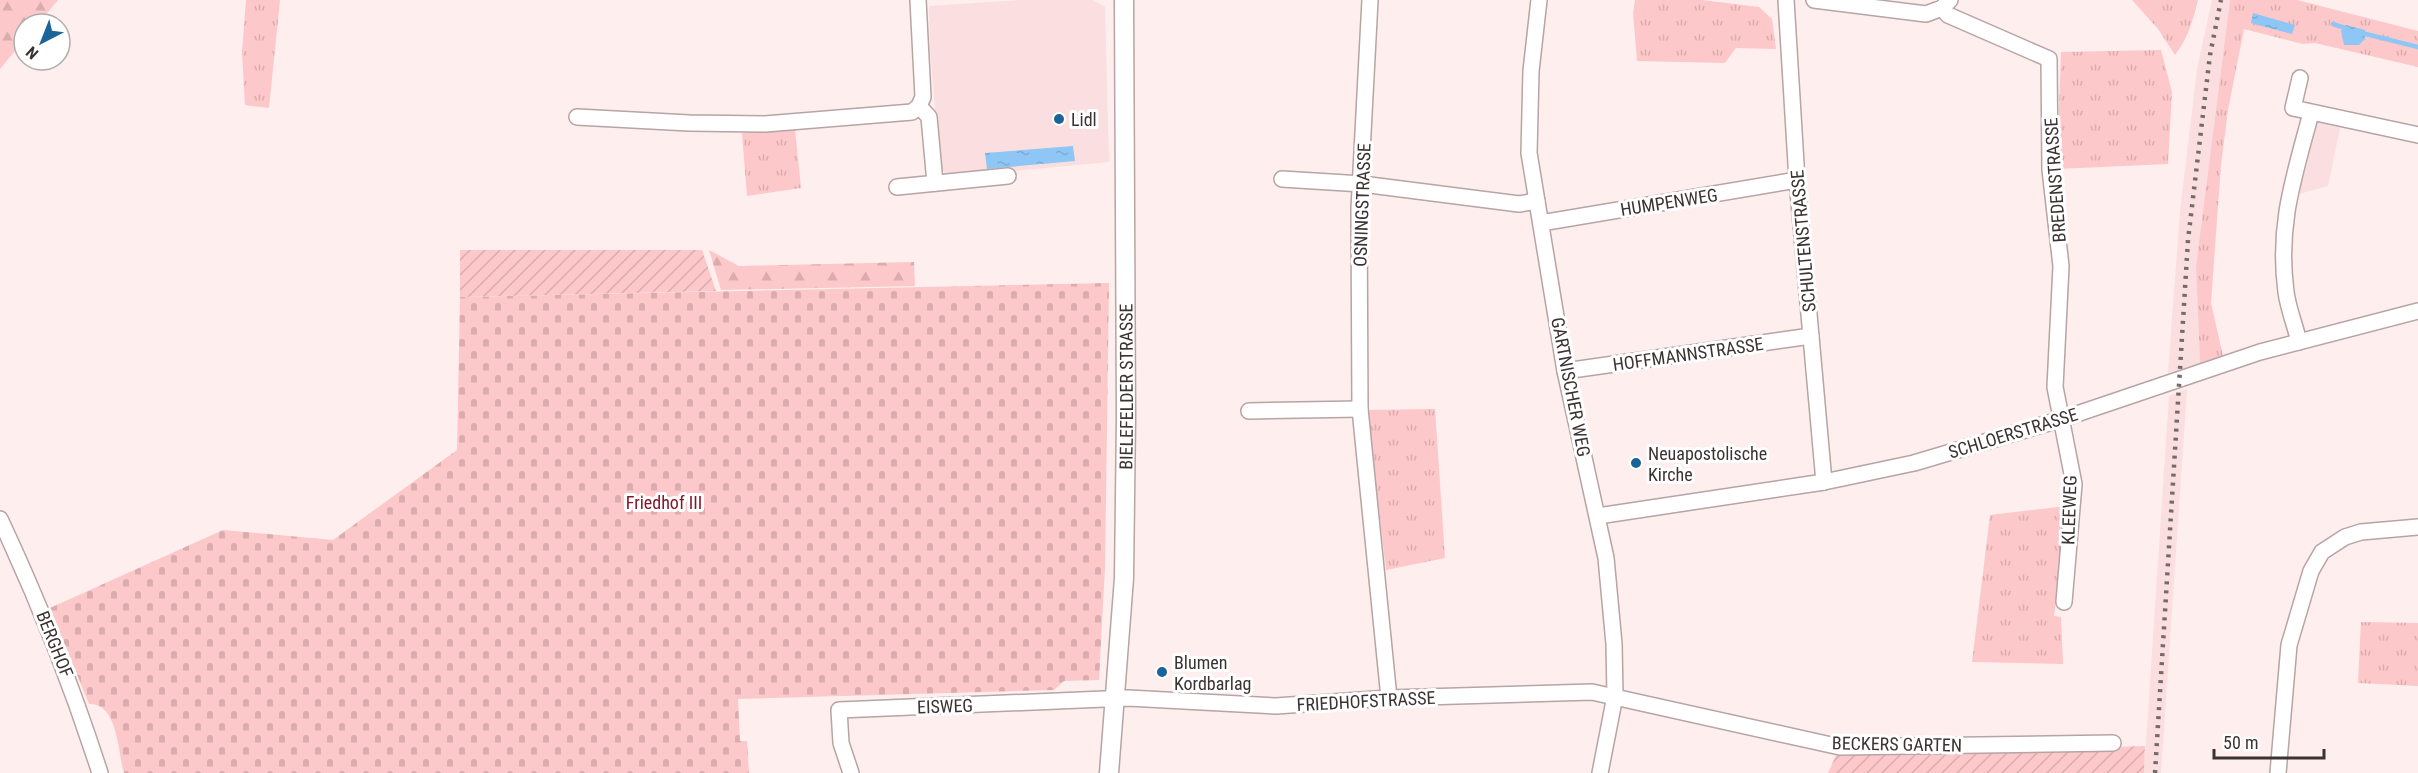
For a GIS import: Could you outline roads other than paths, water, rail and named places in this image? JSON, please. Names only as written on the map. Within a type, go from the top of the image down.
[{"type":"street","points":[[577,117],[689,123],[765,124],[912,112],[920,106],[923,97],[918,0]]},
{"type":"street","name":"BIELEFELDER STRASSE","points":[[1110,773],[1124,578],[1126,418],[1124,0]]},
{"type":"street","name":"OSNINGSTRASSE","points":[[1370,0],[1359,209],[1360,409],[1389,698]]},
{"type":"street","name":"GARTNISCHER WEG","points":[[1539,0],[1532,71],[1529,153],[1565,371],[1598,516],[1607,569],[1614,644],[1615,696],[1600,773]]},
{"type":"street","name":"SCHULTENSTRASSE","points":[[1785,0],[1797,180],[1824,482]]},
{"type":"street","name":"BREDENSTRASSE","points":[[1814,0],[1926,14],[1946,4],[1948,15],[2049,59],[2050,170],[2061,266],[2055,387],[2062,419]]},
{"type":"street","points":[[2300,78],[2293,108],[2418,135]]},
{"type":"street","points":[[920,106],[929,117],[935,183]]},
{"type":"street","points":[[2300,342],[2286,294],[2283,246],[2287,204],[2311,113]]},
{"type":"street","points":[[897,187],[1008,176]]},
{"type":"street","points":[[1282,179],[1362,184],[1519,204],[1537,201]]},
{"type":"street","name":"HUMPENWEG","points":[[1541,223],[1797,180]]},
{"type":"street","name":"SCHLOERSTRASSE","points":[[1598,516],[1824,482],[1914,463],[2062,419],[2260,352],[2418,311]]},
{"type":"street","name":"HOFFMANNSTRASSE","points":[[1565,371],[1811,336]]},
{"type":"street","points":[[1249,411],[1360,409]]},
{"type":"street","name":"KLEEWEG","points":[[2062,419],[2074,484],[2064,602]]},
{"type":"street","name":"BERGHOF","points":[[0,519],[34,592],[68,676],[100,773]]},
{"type":"street","points":[[2278,773],[2289,645],[2311,571],[2322,552],[2345,537],[2361,532],[2418,527]]},
{"type":"street","name":"FRIEDHOFSTRASSE","points":[[1116,699],[1276,706],[1389,698],[1592,692],[1615,696]]},
{"type":"street","name":"BECKERS GARTEN","points":[[1615,696],[1840,747],[2113,743]]},
{"type":"street","name":"EISWEG","points":[[851,773],[841,743],[839,710],[1116,699]]},
{"type":"water","points":[[2253,13],[2295,25],[2292,34],[2251,23]]},
{"type":"water","points":[[2346,25],[2365,30],[2365,39],[2359,45],[2344,45],[2341,31]]},
{"type":"water","points":[[1073,146],[1075,161],[987,169],[985,153]]},
{"type":"waterway","points":[[2333,24],[2348,29]]},
{"type":"waterway","points":[[2362,33],[2418,47]]},
{"type":"railway","points":[[2155,773],[2188,240],[2210,55],[2221,0]]},
{"type":"place","name":"Lidl","points":[[1059,119]]},
{"type":"place","name":"Neuapostolische Kirche","points":[[1636,463]]},
{"type":"place","name":"Blumen Kordbarlag","points":[[1162,672]]},
{"type":"park label","name":"Friedhof III","points":[[664,502]]}]
